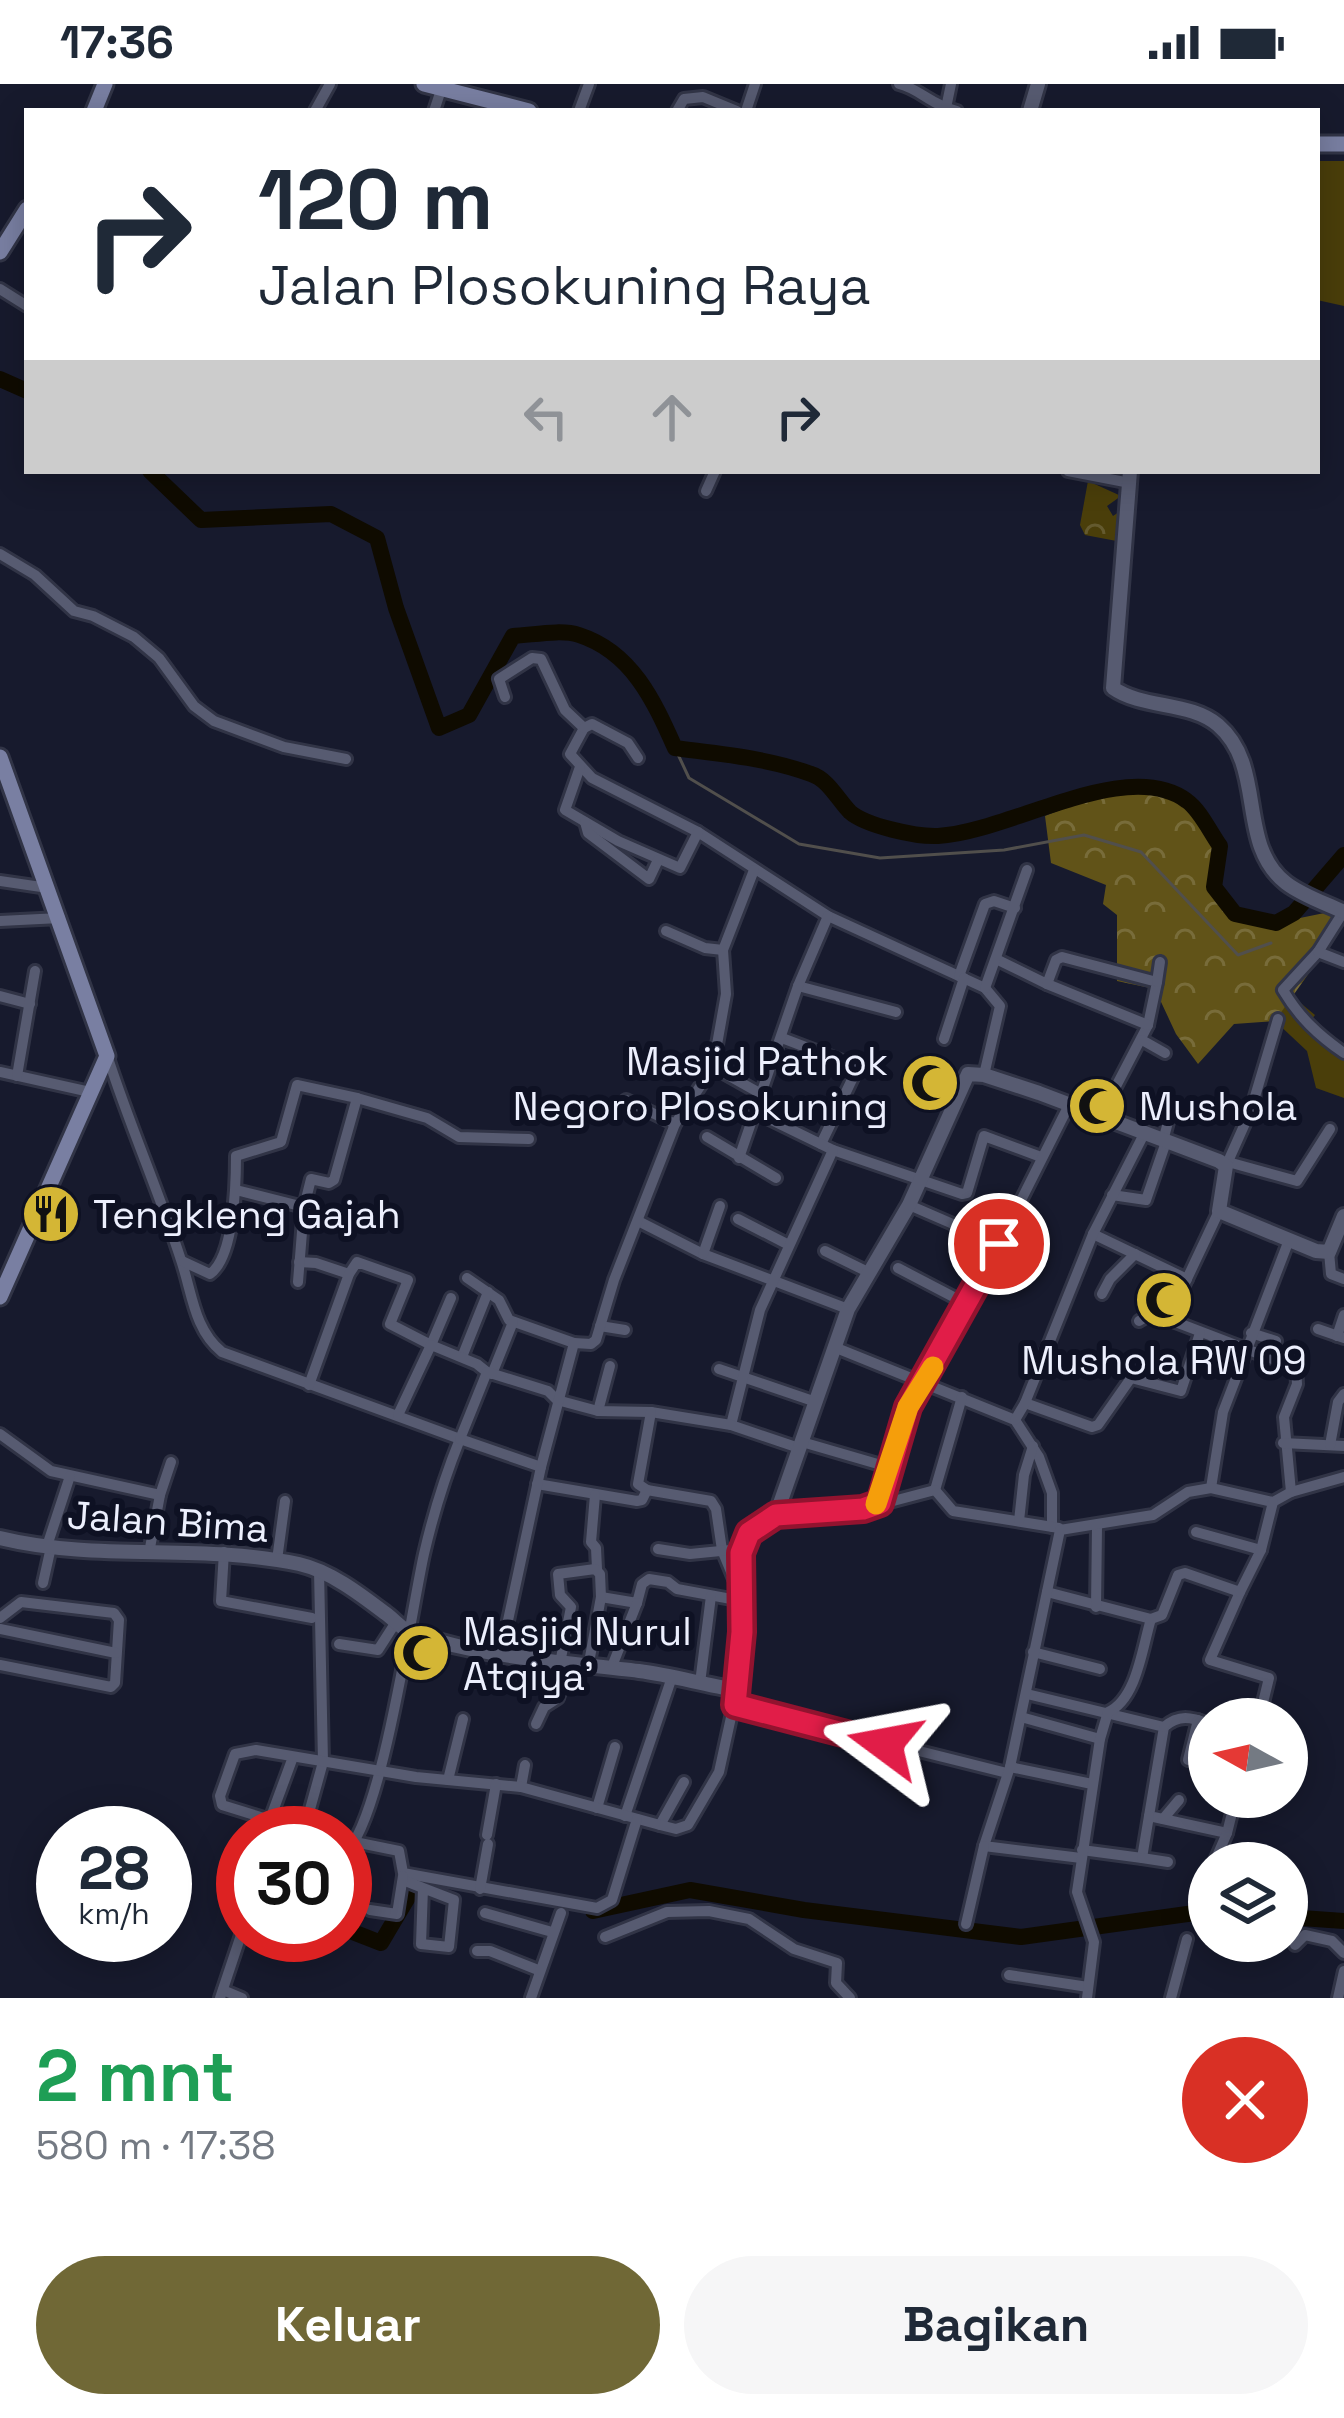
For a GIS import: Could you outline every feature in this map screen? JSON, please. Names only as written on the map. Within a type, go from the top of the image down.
[{"type":"main road","points":[[433,87],[517,108]]},
{"type":"main road","points":[[0,252],[24,214]]},
{"type":"main road","points":[[0,757],[107,1055],[0,1297]]},
{"type":"street","points":[[898,84],[914,88],[924,100],[946,108]]},
{"type":"street","points":[[679,108],[684,98],[699,97],[729,108]]},
{"type":"street","points":[[706,491],[714,474]]},
{"type":"street","points":[[1098,474],[1130,477],[1113,688],[1219,726],[1239,758],[1250,789],[1259,850],[1274,872],[1304,895],[1344,912],[1318,952],[1283,990],[1308,1027],[1344,1053]]},
{"type":"street","points":[[0,554],[34,575],[74,611],[134,637],[159,658],[194,706],[214,721],[284,747],[346,759]]},
{"type":"street","points":[[505,697],[499,679],[532,658],[541,658],[565,710],[584,728]]},
{"type":"street","points":[[638,758],[624,740],[592,724],[584,728],[570,754],[592,778],[698,832],[828,916],[985,988],[1000,1006],[984,1075]]},
{"type":"street","points":[[580,767],[564,806],[585,822],[658,860],[682,866],[698,832]]},
{"type":"street","points":[[585,822],[588,833],[649,879],[658,860]]},
{"type":"street","points":[[985,988],[1028,869]]},
{"type":"street","points":[[467,1278],[499,1300],[513,1322],[591,1344],[675,1124],[713,1067],[726,994],[723,950],[754,870]]},
{"type":"street","points":[[0,881],[48,888]]},
{"type":"street","points":[[944,1039],[985,904],[990,900],[1015,908]]},
{"type":"street","points":[[739,1158],[798,986],[828,916]]},
{"type":"street","points":[[0,921],[60,918]]},
{"type":"street","points":[[666,931],[705,948],[723,950]]},
{"type":"street","points":[[1318,952],[1344,962]]},
{"type":"street","points":[[1047,984],[1059,957],[1157,982]]},
{"type":"street","points":[[996,959],[1148,1025]]},
{"type":"street","points":[[1100,1117],[1148,1025],[1160,962]]},
{"type":"street","points":[[17,1076],[35,971]]},
{"type":"street","points":[[798,986],[896,1012]]},
{"type":"street","points":[[0,996],[30,1004]]},
{"type":"street","points":[[1168,1319],[1219,1210],[1227,1164],[1251,1110],[1278,1019]]},
{"type":"street","points":[[782,1038],[858,1067],[820,1144]]},
{"type":"street","points":[[1142,1040],[1165,1053]]},
{"type":"street","points":[[107,1055],[210,1343],[222,1352],[541,1466]]},
{"type":"street","points":[[713,1067],[763,1094]]},
{"type":"street","points":[[0,1072],[93,1086],[115,1079]]},
{"type":"street","points":[[776,1515],[848,1310],[909,1205],[964,1079],[984,1075],[1227,1164],[1298,1181],[1330,1130]]},
{"type":"street","points":[[182,1262],[210,1274],[223,1263],[236,1190],[237,1153],[281,1142],[297,1085],[427,1118],[459,1137],[529,1139]]},
{"type":"street","points":[[298,1282],[311,1179],[334,1180],[357,1098]]},
{"type":"street","points":[[626,1100],[675,1124]]},
{"type":"street","points":[[1112,1195],[1146,1200],[1174,1103]]},
{"type":"street","points":[[880,1503],[908,1407],[1069,1106]]},
{"type":"street","points":[[757,1113],[833,1150],[965,1194],[984,1136],[1041,1157]]},
{"type":"street","points":[[1015,1420],[1093,1234],[1144,1134]]},
{"type":"street","points":[[707,1137],[776,1178]]},
{"type":"street","points":[[731,1425],[771,1282],[833,1150]]},
{"type":"street","points":[[236,1190],[304,1208]]},
{"type":"street","points":[[909,1205],[999,1244]]},
{"type":"street","points":[[703,1254],[720,1206]]},
{"type":"street","points":[[1219,1210],[1329,1252]]},
{"type":"street","points":[[1344,1216],[1329,1252],[1331,1274],[1344,1279]]},
{"type":"street","points":[[738,1219],[787,1244]]},
{"type":"street","points":[[640,1222],[703,1254],[848,1310]]},
{"type":"street","points":[[1093,1234],[1187,1279]]},
{"type":"street","points":[[1211,1488],[1223,1412],[1289,1240]]},
{"type":"street","points":[[825,1251],[870,1273]]},
{"type":"street","points":[[1102,1294],[1135,1254]]},
{"type":"street","points":[[299,1262],[349,1274]]},
{"type":"street","points":[[309,1384],[352,1265],[363,1262],[408,1280],[390,1324],[489,1373],[548,1391],[556,1400],[598,1411],[651,1412],[731,1425],[888,1466]]},
{"type":"street","points":[[898,1268],[967,1304]]},
{"type":"street","points":[[462,1357],[488,1292]]},
{"type":"street","points":[[398,1415],[451,1298]]},
{"type":"street","points":[[1139,1321],[1148,1313],[1294,1366],[1298,1371],[1284,1417],[1283,1443],[1291,1492]]},
{"type":"street","points":[[1318,1329],[1341,1337],[1344,1315]]},
{"type":"street","points":[[365,1806],[379,1771],[430,1533],[460,1439],[513,1322]]},
{"type":"street","points":[[600,1326],[625,1330]]},
{"type":"street","points":[[1025,1403],[1098,1425],[1131,1378],[1181,1391],[1200,1334]]},
{"type":"street","points":[[1251,1334],[1276,1342]]},
{"type":"street","points":[[501,1653],[556,1400],[574,1342]]},
{"type":"street","points":[[834,1347],[1015,1420],[1033,1446],[1052,1493],[1058,1533],[1027,1694],[965,1924]]},
{"type":"street","points":[[598,1411],[610,1366]]},
{"type":"street","points":[[719,1369],[816,1402]]},
{"type":"street","points":[[1330,1444],[1338,1402],[1344,1394]]},
{"type":"street","points":[[935,1490],[962,1397]]},
{"type":"street","points":[[225,1806],[220,1796],[235,1754],[256,1750],[379,1771],[520,1787],[676,1829],[688,1825],[719,1772],[736,1697],[742,1599],[711,1501],[647,1490],[638,1484],[651,1412]]},
{"type":"street","points":[[0,1434],[45,1469],[160,1495]]},
{"type":"street","points":[[1283,1443],[1344,1446]]},
{"type":"street","points":[[1018,1521],[1033,1446]]},
{"type":"street","points":[[149,1553],[171,1462]]},
{"type":"street","points":[[43,1582],[70,1476]]},
{"type":"street","points":[[935,1490],[953,1510],[1057,1528],[1097,1527],[1153,1516],[1188,1492],[1211,1488],[1273,1502],[1344,1477]]},
{"type":"street","points":[[537,1484],[637,1502],[647,1490]]},
{"type":"street","points":[[658,1549],[691,1554],[729,1549],[776,1515],[863,1509],[935,1490]]},
{"type":"street","points":[[588,1667],[601,1597],[596,1548],[591,1542],[595,1495]]},
{"type":"street","points":[[277,1560],[284,1501]]},
{"type":"street","points":[[1264,1698],[1269,1678],[1210,1660],[1261,1550],[1273,1502]]},
{"type":"street","points":[[1096,1607],[1097,1527]]},
{"type":"street","points":[[1196,1532],[1261,1550]]},
{"type":"street","name":"Jalan Bima","points":[[0,1538],[49,1547],[224,1552],[277,1560],[319,1570],[409,1633],[565,1664],[673,1677],[736,1697]]},
{"type":"street","points":[[224,1552],[220,1601],[312,1618]]},
{"type":"street","points":[[536,1724],[544,1707],[558,1698],[565,1664],[571,1607],[560,1597],[558,1574],[597,1569]]},
{"type":"street","points":[[313,1806],[322,1762],[319,1570]]},
{"type":"street","points":[[1047,1592],[1151,1619],[1162,1615],[1178,1575],[1240,1592]]},
{"type":"street","points":[[611,1669],[642,1584],[649,1579],[742,1599]]},
{"type":"street","points":[[700,1683],[711,1595]]},
{"type":"street","points":[[601,1597],[637,1603]]},
{"type":"street","points":[[0,1618],[21,1601],[114,1613],[119,1621],[111,1687],[0,1665]]},
{"type":"street","points":[[1009,1975],[1087,1992],[1094,1942],[1077,1892],[1092,1784],[1108,1712],[1122,1705],[1131,1687],[1151,1619]]},
{"type":"street","points":[[339,1644],[378,1650],[396,1622]]},
{"type":"street","points":[[0,1629],[116,1653]]},
{"type":"street","points":[[1033,1652],[1100,1669]]},
{"type":"street","points":[[403,1876],[588,1908],[604,1906],[620,1881],[631,1818],[673,1677]]},
{"type":"street","points":[[1027,1694],[1164,1727],[1177,1719],[1188,1720]]},
{"type":"street","points":[[736,1697],[1009,1770],[1092,1784]]},
{"type":"street","points":[[1021,1718],[1100,1739]]},
{"type":"street","points":[[448,1780],[463,1719]]},
{"type":"street","points":[[1142,1858],[1164,1727]]},
{"type":"street","points":[[597,1808],[615,1747]]},
{"type":"street","points":[[275,1806],[293,1757]]},
{"type":"street","points":[[520,1787],[525,1765]]},
{"type":"street","points":[[660,1825],[684,1782]]},
{"type":"street","points":[[480,1888],[496,1784]]},
{"type":"street","points":[[1163,1819],[1179,1800]]},
{"type":"street","points":[[1149,1816],[1227,1833]]},
{"type":"street","points":[[1223,1842],[1231,1818]]},
{"type":"street","points":[[372,1846],[399,1851],[403,1876],[401,1904],[395,1915],[372,1910]]},
{"type":"street","points":[[984,1846],[1168,1862]]},
{"type":"street","points":[[403,1876],[454,1900],[449,1947],[421,1944],[423,1888]]},
{"type":"street","points":[[605,1937],[667,1912],[742,1917],[794,1949],[837,1963],[836,1983],[850,1998]]},
{"type":"street","points":[[485,1913],[552,1932]]},
{"type":"street","points":[[530,1998],[561,1913]]},
{"type":"street","points":[[1308,1935],[1332,1940],[1344,1953]]},
{"type":"street","points":[[1171,1998],[1187,1939]]},
{"type":"street","points":[[477,1951],[540,1964]]},
{"type":"street","points":[[232,1962],[222,1994],[242,1998]]},
{"type":"street","points":[[1338,1998],[1344,1971]]},
{"type":"green space","points":[[1320,161],[1344,161],[1344,306],[1320,301]]},
{"type":"green space","points":[[1088,481],[1121,496],[1107,506],[1113,516],[1128,506],[1122,542],[1085,535],[1080,525]]},
{"type":"green space","points":[[1150,790],[1190,807],[1217,846],[1211,888],[1235,920],[1276,929],[1300,918],[1344,909],[1309,973],[1275,1021],[1234,1024],[1198,1064],[1176,1034],[1155,989],[1117,981],[1117,915],[1103,904],[1106,885],[1051,863],[1045,816],[1088,799]]},
{"type":"green space","points":[[1292,996],[1315,1015],[1310,1022],[1344,1050],[1344,1098],[1316,1088],[1307,1051],[1275,1021]]},
{"type":"waterway","points":[[0,379],[24,390]]},
{"type":"waterway","points":[[153,474],[201,520],[331,514],[377,538],[396,608],[439,728],[469,715],[513,636],[572,633],[597,643],[627,666],[649,696],[675,748],[761,760],[811,774],[828,785],[850,812],[879,826],[938,836],[967,832],[1101,791],[1162,789],[1192,805],[1220,846],[1214,887],[1235,914],[1276,923],[1294,913],[1344,855]]},
{"type":"waterway","points":[[675,748],[689,778],[799,844],[880,858],[1004,850],[1084,835],[1141,852],[1238,955],[1271,943]]},
{"type":"waterway","points":[[593,1911],[690,1890],[804,1910],[1021,1937],[1188,1914]]},
{"type":"waterway","points":[[372,1940],[381,1943],[410,1894]]},
{"type":"waterway","points":[[1308,1918],[1344,1921]]},
{"type":"slow traffic","points":[[876,1504],[908,1407],[933,1367]]},
{"type":"place","name":"Masjid Pathok Negoro Plosokuning","points":[[930,1083]]},
{"type":"place","name":"Mushola","points":[[1097,1106]]},
{"type":"place","name":"Tengkleng Gajah","points":[[51,1214]]},
{"type":"place","name":"Mushola RW 09","points":[[1164,1300]]},
{"type":"place","name":"Masjid Nurul Atqiya'","points":[[421,1653]]},
{"type":"route","points":[[885,1744],[735,1705],[742,1632],[741,1549],[749,1533],[776,1515],[863,1509],[880,1503],[908,1407],[999,1244]]}]
